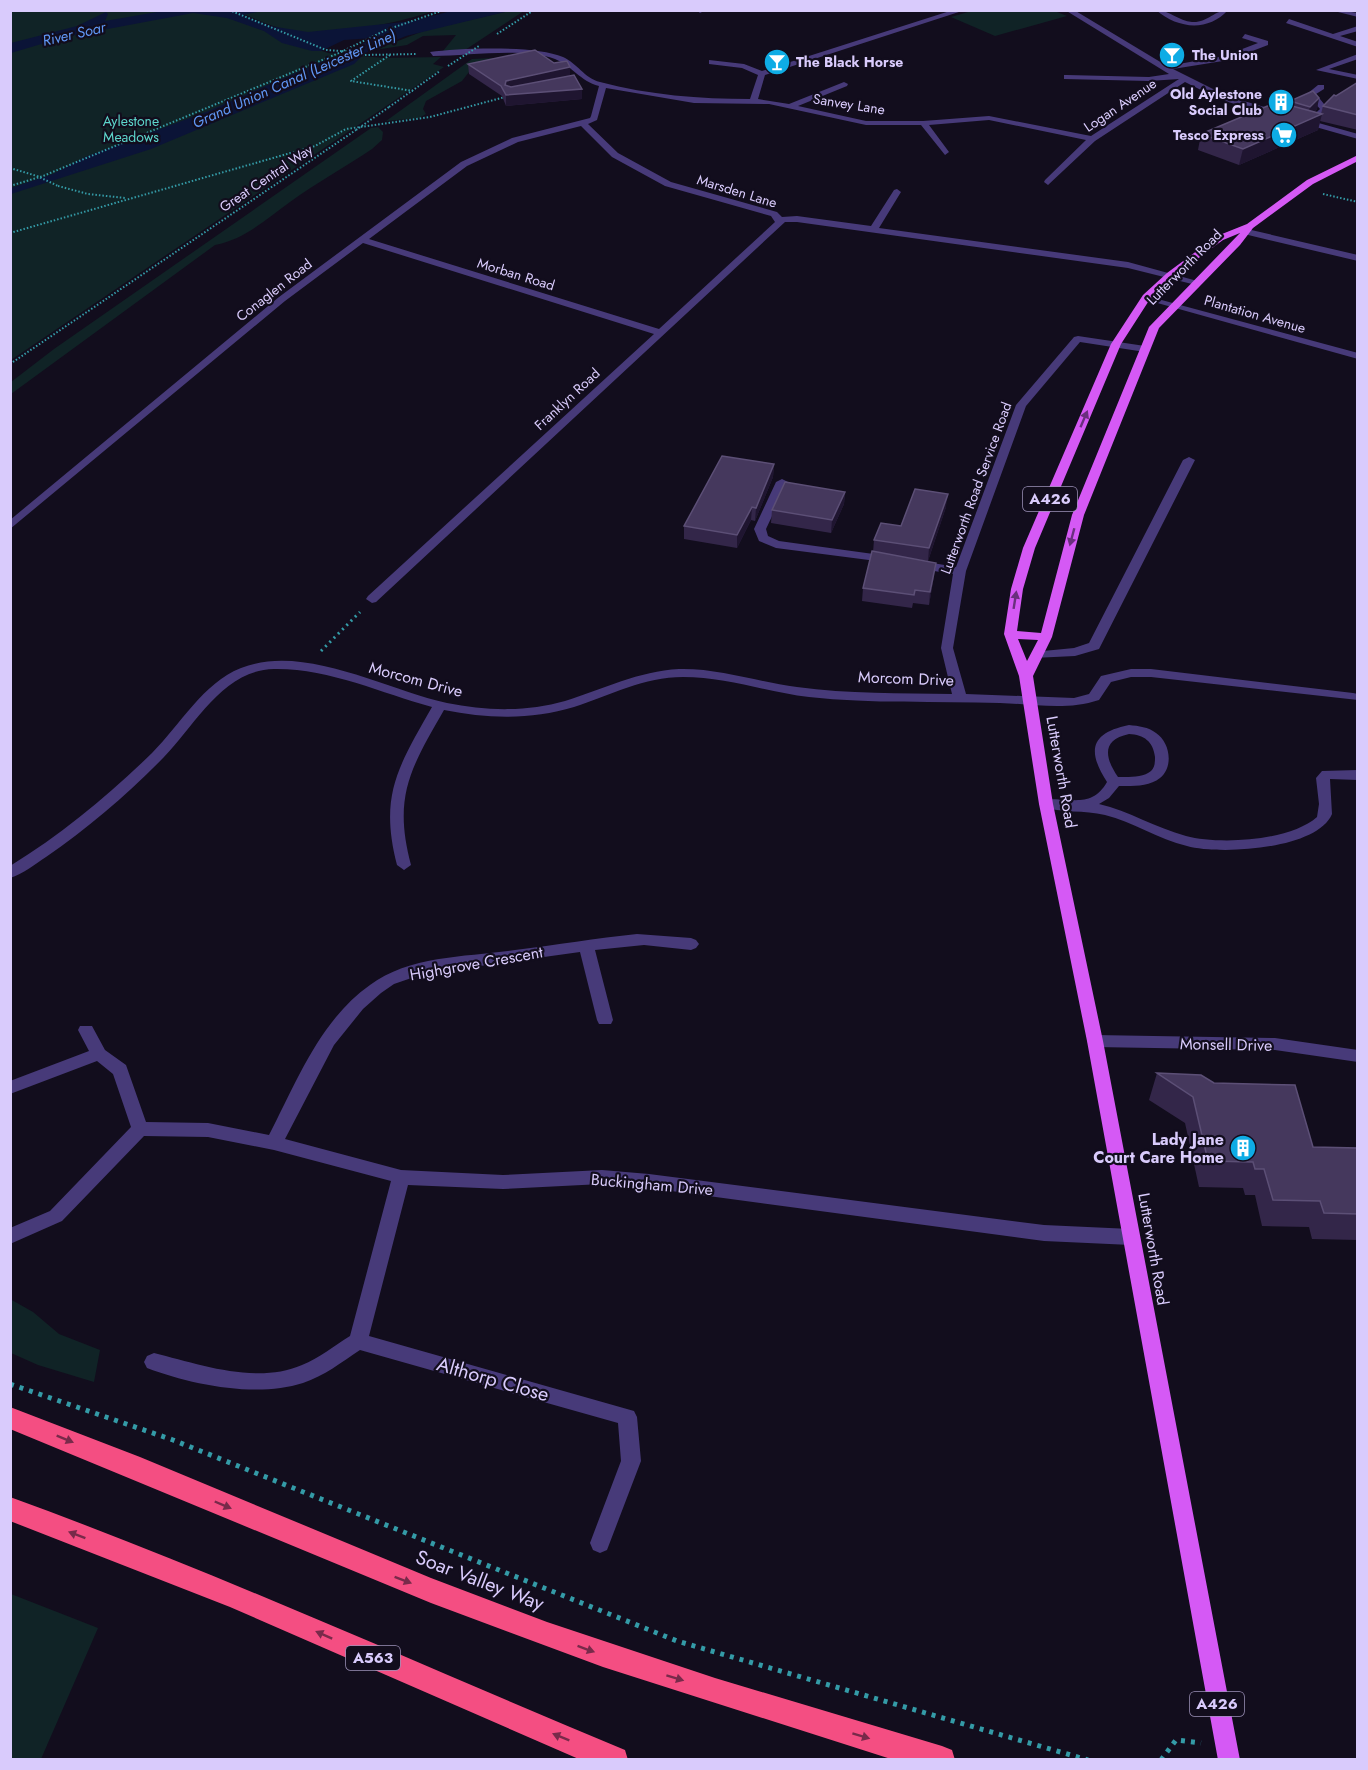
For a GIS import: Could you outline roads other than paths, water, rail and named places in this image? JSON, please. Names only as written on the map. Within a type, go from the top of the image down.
[{"type":"highway","name":"Soar Valley Way","points":[[10,1418],[64,1438],[347,1558],[619,1661],[942,1760]]},
{"type":"highway","name":"A563","points":[[10,1509],[258,1606],[494,1710],[615,1760]]},
{"type":"main road","name":"Lutterworth Road","points":[[1026,676],[1046,637],[1078,515],[1154,327],[1196,282],[1226,255],[1248,229],[1301,189],[1358,157]]},
{"type":"main road","name":"Lutterworth Road","points":[[1227,1753],[1095,1041],[1046,804],[1026,676],[1010,634],[1017,589],[1029,548],[1116,344],[1146,297],[1170,275],[1220,238],[1248,229]]},
{"type":"main road","points":[[1205,249],[1226,255]]},
{"type":"main road","points":[[1010,634],[1046,637]]},
{"type":"street","points":[[712,62],[744,66],[762,74],[962,10]]},
{"type":"street","points":[[1068,10],[1081,13],[1181,77],[1224,98],[1358,137]]},
{"type":"street","points":[[1159,10],[1185,24],[1197,24],[1216,19],[1225,10]]},
{"type":"street","points":[[1341,10],[1358,15]]},
{"type":"street","points":[[1289,21],[1358,45]]},
{"type":"street","points":[[1334,36],[1358,28]]},
{"type":"street","points":[[1166,68],[1226,57],[1265,43],[1245,36]]},
{"type":"street","points":[[433,54],[552,56],[566,60],[582,80]]},
{"type":"street","points":[[1358,56],[1320,70],[1358,77]]},
{"type":"street","points":[[1343,62],[1358,66]]},
{"type":"street","points":[[754,100],[762,74]]},
{"type":"street","points":[[1067,77],[1149,79],[1181,77]]},
{"type":"street","name":"Logan Avenue","points":[[1047,182],[1092,139],[1181,77]]},
{"type":"street","points":[[571,81],[582,80],[603,85],[594,118],[583,123]]},
{"type":"street","points":[[789,107],[844,84]]},
{"type":"street","name":"Sanvey Lane","points":[[603,85],[694,101],[754,100],[866,123],[923,123],[989,118],[1092,139]]},
{"type":"street","points":[[1309,123],[1323,109],[1311,94],[1322,87]]},
{"type":"street","name":"Marsden Lane","points":[[583,123],[615,155],[668,184],[774,214],[780,220],[797,219],[1128,266],[1196,282]]},
{"type":"street","name":"Conaglen Road","points":[[10,526],[282,300],[464,164],[493,148],[531,135],[583,123]]},
{"type":"street","points":[[923,123],[945,152]]},
{"type":"street","points":[[873,230],[897,192]]},
{"type":"street","name":"Franklyn Road","points":[[372,599],[662,333],[780,223],[780,220]]},
{"type":"street","points":[[1248,229],[1358,258]]},
{"type":"street","name":"Morban Road","points":[[362,240],[662,333]]},
{"type":"street","name":"Plantation Avenue","points":[[1146,297],[1358,356]]},
{"type":"street","name":"Lutterworth Road Service Road","points":[[960,698],[947,648],[960,571],[1021,405],[1078,339],[1145,349]]},
{"type":"street","points":[[1038,655],[1075,652],[1094,646],[1118,601],[1164,502],[1189,460]]},
{"type":"street","points":[[782,482],[760,529],[763,538],[777,544],[960,571]]},
{"type":"street","name":"Morcom Drive","points":[[10,873],[50,849],[156,756],[227,681],[249,670],[263,667],[306,667],[440,706],[498,713],[535,710],[574,701],[626,681],[657,674],[682,673],[811,693],[1028,699],[1066,704],[1084,702],[1094,697],[1106,679],[1131,673],[1151,673],[1353,697]]},
{"type":"street","points":[[404,865],[395,827],[397,791],[410,759],[440,706]]},
{"type":"street","points":[[1124,729],[1145,732],[1154,737],[1159,745],[1162,762],[1155,776],[1143,780],[1114,782],[1101,760],[1102,748],[1107,737],[1124,729]]},
{"type":"street","points":[[1046,804],[1111,813],[1172,837],[1200,844],[1257,842],[1311,828],[1322,820],[1326,809],[1323,778],[1328,774],[1358,775]]},
{"type":"street","points":[[1079,807],[1104,795],[1114,782]]},
{"type":"street","name":"Highgrove Crescent","points":[[274,1143],[324,1045],[344,1018],[376,988],[402,976],[431,968],[586,945],[640,940],[691,944]]},
{"type":"street","points":[[586,945],[605,1020]]},
{"type":"street","points":[[10,1238],[56,1216],[140,1129],[120,1070],[99,1054],[86,1030]]},
{"type":"street","name":"Monsell Drive","points":[[1095,1041],[1275,1044],[1358,1056]]},
{"type":"street","points":[[10,1088],[99,1054]]},
{"type":"street","name":"Buckingham Drive","points":[[140,1129],[208,1130],[274,1143],[401,1177],[503,1182],[603,1178],[649,1181],[1044,1233],[1131,1237]]},
{"type":"street","points":[[153,1362],[238,1380],[262,1381],[301,1374],[358,1341],[401,1177]]},
{"type":"street","name":"Althorp Close","points":[[358,1341],[627,1418],[631,1461],[600,1543]]},
{"type":"water","points":[[163,11],[262,11],[243,15],[270,26],[308,32],[413,21],[451,11],[509,11],[406,36],[365,53],[354,64],[151,149],[11,194],[11,188],[53,174],[85,157],[206,112],[323,61],[345,54],[373,38],[344,40],[321,51],[312,51],[282,43],[264,31],[227,18],[193,13],[65,37],[11,53],[11,43],[77,26],[106,12],[108,14],[105,21]]},
{"type":"place","name":"The Union","points":[[1172,55]]},
{"type":"place","name":"The Black Horse","points":[[777,62]]},
{"type":"place","name":"Old Aylestone Social Club","points":[[1281,102]]},
{"type":"place","name":"Tesco Express","points":[[1284,135]]},
{"type":"place","name":"Lady Jane Court Care Home","points":[[1243,1148]]},
{"type":"water label","name":"River Soar","points":[[74,34]]},
{"type":"water label","name":"Grand Union Canal (Leicester Line)","points":[[294,79]]},
{"type":"park label","name":"Aylestone Meadows","points":[[131,130]]}]
